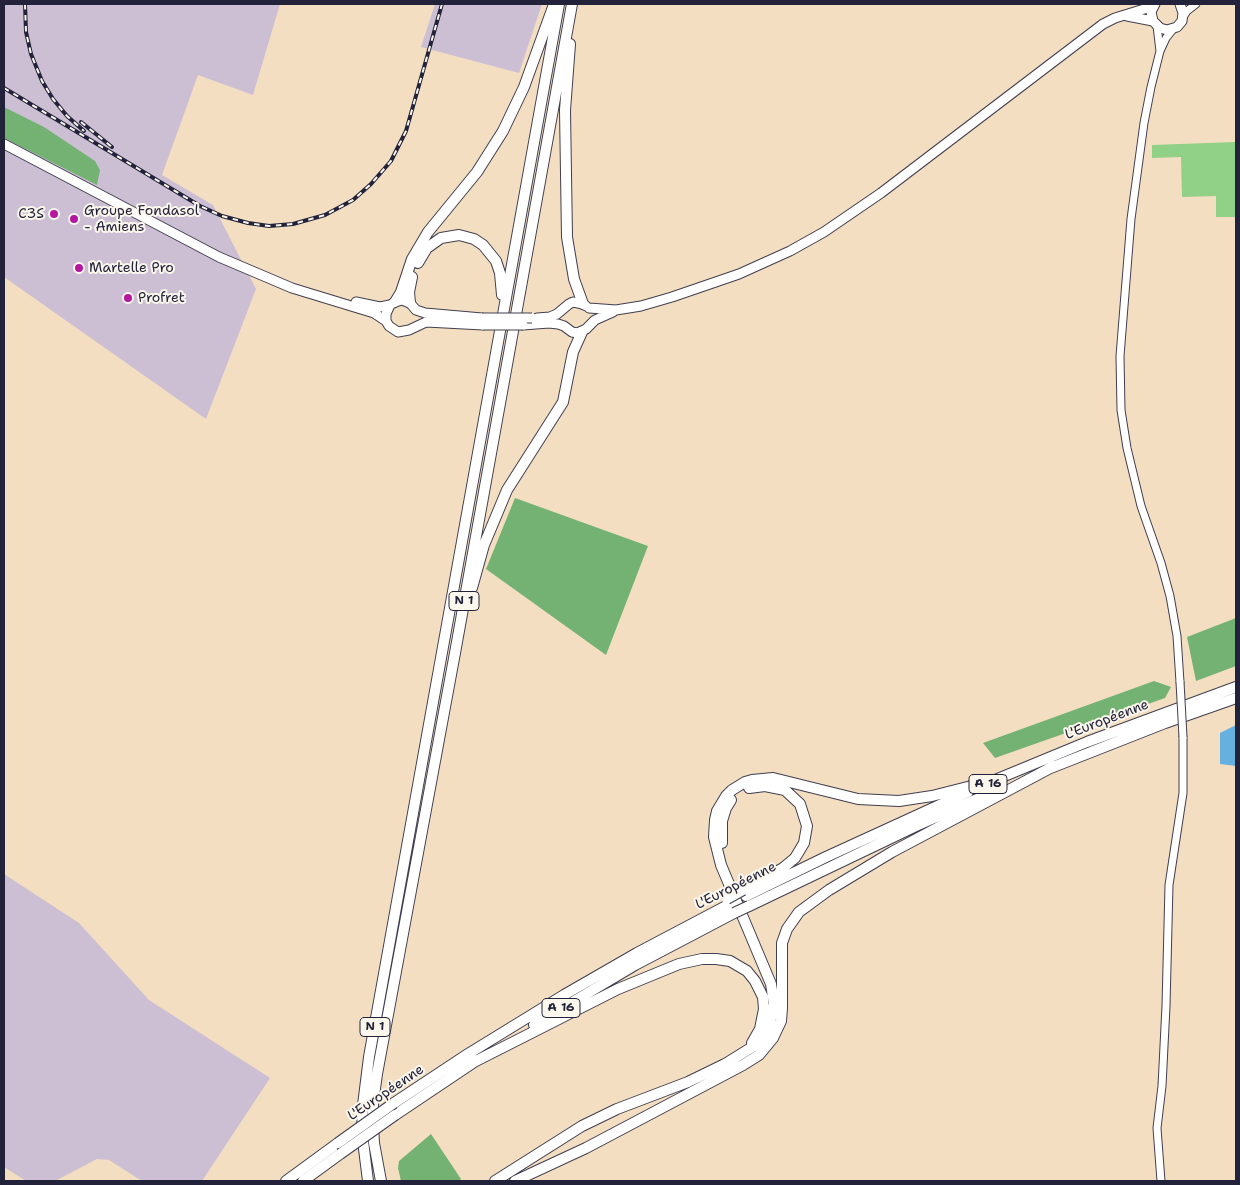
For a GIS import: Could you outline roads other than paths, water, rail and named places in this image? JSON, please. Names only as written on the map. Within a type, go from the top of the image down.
[{"type":"highway","points":[[392,303],[401,292],[412,259],[421,243],[436,220],[477,172],[503,131],[524,88],[554,4]]},
{"type":"highway","name":"N 1","points":[[368,1181],[362,1133],[363,1105],[369,1057],[559,4]]},
{"type":"highway","name":"N 1","points":[[381,1181],[374,1143],[373,1125],[373,1103],[377,1074],[572,4]]},
{"type":"highway","points":[[568,21],[570,49],[565,110],[567,237],[574,279],[586,306]]},
{"type":"highway","points":[[413,306],[410,283],[415,268],[426,248],[441,238],[452,235],[474,238],[491,254],[496,261],[500,273],[502,287],[499,332]]},
{"type":"highway","points":[[455,653],[484,545],[507,490],[563,402],[573,352],[586,329]]},
{"type":"highway","name":"L'Européenne","points":[[302,1181],[472,1063],[730,905],[862,840],[995,780],[1152,717],[1236,687]]},
{"type":"highway","name":"L'Européenne","points":[[746,897],[1054,766],[1236,698]]},
{"type":"highway","points":[[515,1181],[586,1148],[750,1061],[773,1038],[781,1021],[782,943],[790,923],[806,906],[892,852],[1054,766]]},
{"type":"highway","points":[[495,1181],[582,1126],[617,1109],[688,1082],[754,1046],[765,1034],[771,1021],[774,1003],[768,973],[721,865],[715,845],[717,811],[726,796],[745,782],[765,778],[782,779],[847,797],[886,801],[924,798],[995,780]]},
{"type":"highway","points":[[730,905],[746,897],[784,868],[795,858],[804,843],[807,826],[802,808],[789,793],[776,787],[755,786],[736,795],[724,815],[721,833],[727,862],[772,971],[779,989],[782,1008]]},
{"type":"highway","name":"L'Européenne","points":[[286,1181],[394,1103],[468,1054],[549,1004],[697,921],[710,908],[730,905]]},
{"type":"highway","points":[[472,1063],[642,978],[679,964],[709,959],[730,961],[743,968],[756,980],[763,997],[764,1016],[760,1029],[750,1045],[741,1054]]},
{"type":"main road","points":[[1122,15],[1138,17],[1167,30],[1180,24],[1183,10],[1180,4]]},
{"type":"main road","points":[[4,144],[219,257],[292,288],[324,297],[372,306],[402,300],[432,314],[523,325],[548,323],[564,326],[572,332],[586,329],[595,320],[616,310],[641,306],[721,281],[776,258],[812,239],[881,193],[1103,24],[1122,15],[1154,5]]},
{"type":"main road","points":[[1154,5],[1151,12],[1155,23]]},
{"type":"main road","points":[[324,297],[340,304],[374,313],[398,332],[409,330],[426,322],[550,317],[563,311]]},
{"type":"main road","points":[[564,326],[561,318],[563,311],[565,307],[574,302],[586,306],[616,310]]},
{"type":"main road","points":[[386,321],[386,311],[392,303]]},
{"type":"main road","points":[[413,306],[417,319],[414,327]]},
{"type":"main road","points":[[586,306],[592,317],[586,329]]},
{"type":"street","points":[[1183,17],[1196,4]]},
{"type":"street","points":[[1155,23],[1160,51]]},
{"type":"street","points":[[1161,1181],[1156,1128],[1162,1086],[1166,1014],[1169,885],[1183,793],[1183,737],[1177,636],[1170,596],[1161,563],[1140,506],[1127,448],[1121,410],[1120,356],[1130,219],[1144,123],[1160,51],[1166,38],[1174,28]]},
{"type":"water","points":[[1236,725],[1236,766],[1220,764],[1220,733]]},
{"type":"railway","points":[[25,4],[26,32],[31,54],[42,81],[53,99],[67,116],[84,131]]},
{"type":"railway","points":[[4,88],[200,206],[222,216],[248,223],[269,226],[293,224],[325,215],[353,200],[371,184],[391,161],[406,131],[442,4]]},
{"type":"railway","points":[[81,122],[112,147]]},
{"type":"place","name":"C3S","points":[[54,214]]},
{"type":"place","name":"Groupe Fondasol - Amiens","points":[[74,219]]},
{"type":"place","name":"Martelle Pro","points":[[79,268]]},
{"type":"place","name":"Profret","points":[[128,298]]}]
